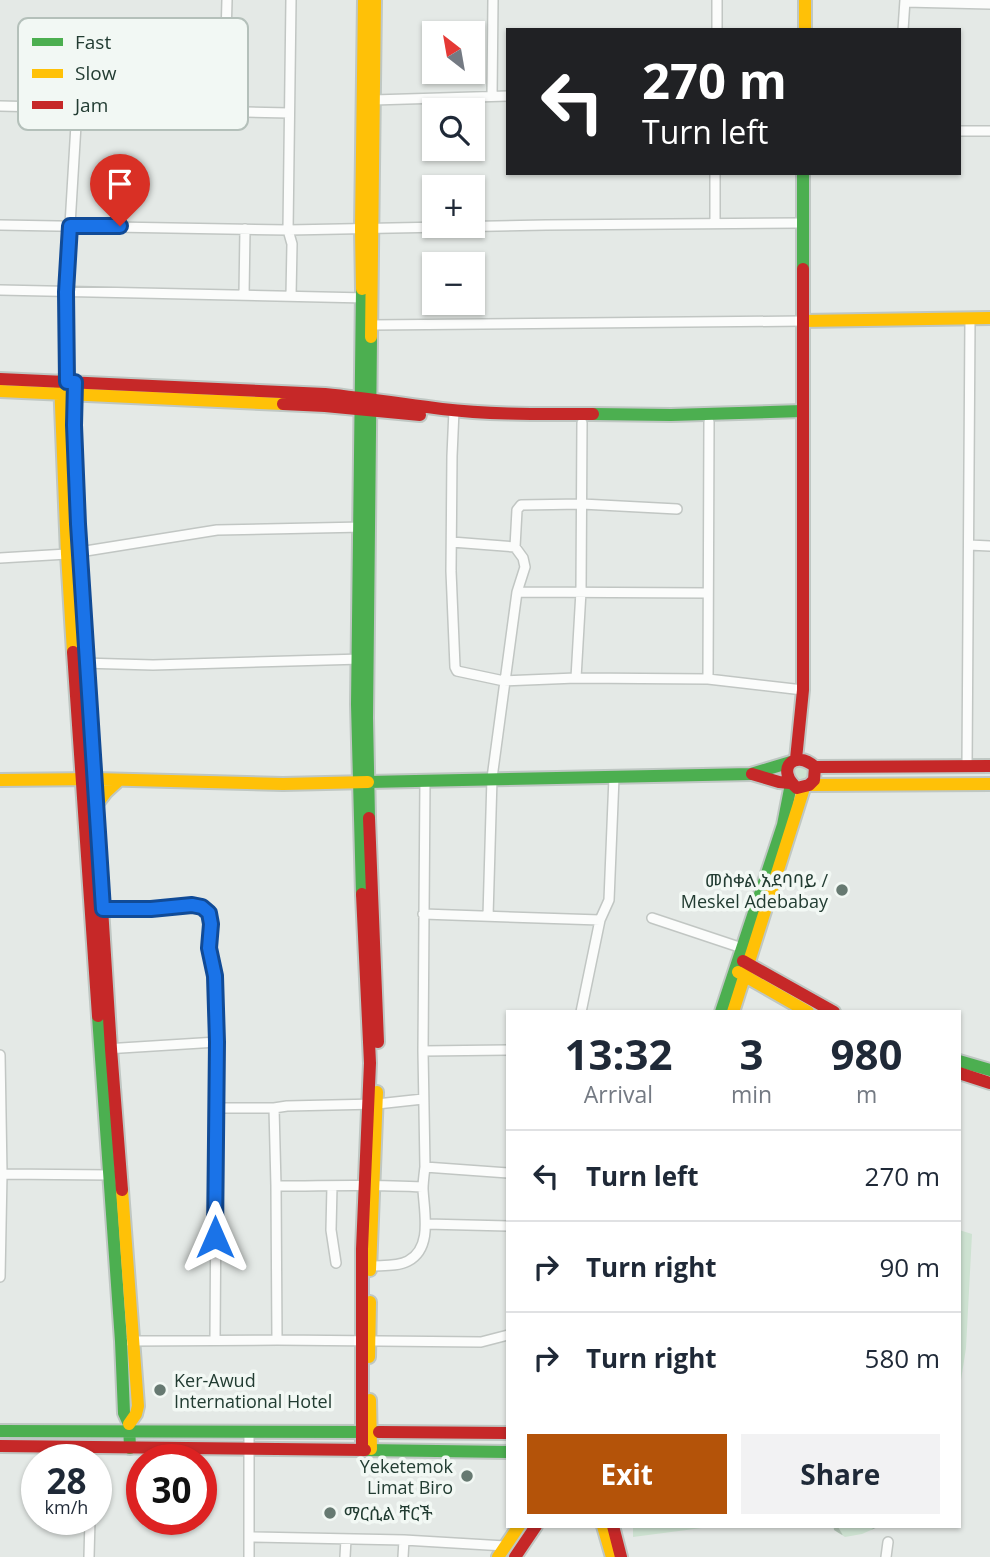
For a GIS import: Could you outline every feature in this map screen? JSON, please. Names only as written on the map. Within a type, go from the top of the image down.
[{"type":"street","points":[[226,18],[227,0]]},
{"type":"street","points":[[291,0],[288,230],[292,244],[292,296]]},
{"type":"street","points":[[364,0],[367,229],[363,659],[367,718],[364,781],[377,1006],[365,1340],[366,1449]]},
{"type":"street","points":[[367,229],[375,0]]},
{"type":"street","points":[[492,96],[493,0]]},
{"type":"street","points":[[717,0],[717,28]]},
{"type":"street","points":[[805,0],[805,28]]},
{"type":"street","points":[[904,28],[905,1],[990,4]]},
{"type":"street","points":[[373,100],[506,96]]},
{"type":"street","points":[[0,106],[18,106]]},
{"type":"street","points":[[248,112],[289,113]]},
{"type":"street","points":[[76,130],[66,292],[67,554],[80,663],[87,758],[95,779],[97,910],[128,1341],[124,1413],[130,1428],[130,1444]]},
{"type":"street","points":[[961,131],[990,131]]},
{"type":"street","points":[[715,175],[715,223]]},
{"type":"street","points":[[733,1010],[742,963],[790,793],[816,775],[802,762],[800,727],[803,690],[803,175]]},
{"type":"street","points":[[0,225],[288,230],[802,223]]},
{"type":"street","points":[[244,295],[245,229]]},
{"type":"street","points":[[0,290],[367,298]]},
{"type":"street","points":[[365,403],[371,325],[367,298]]},
{"type":"street","points":[[371,325],[990,318]]},
{"type":"street","points":[[967,766],[970,319]]},
{"type":"street","points":[[0,379],[68,387],[365,403],[454,415],[582,423],[709,422],[802,415]]},
{"type":"street","points":[[0,391],[68,387]]},
{"type":"street","points":[[68,387],[81,552],[80,663]]},
{"type":"street","points":[[454,415],[802,415]]},
{"type":"street","points":[[454,415],[451,571],[455,667],[458,673],[504,681],[576,678],[708,679],[803,690]]},
{"type":"street","points":[[708,679],[709,422]]},
{"type":"street","points":[[576,678],[581,591],[582,423]]},
{"type":"street","points":[[488,916],[492,778],[517,592],[525,567],[521,554],[515,547],[516,512],[520,506],[582,504],[677,509]]},
{"type":"street","points":[[0,558],[67,554],[217,530],[365,527]]},
{"type":"street","points":[[452,542],[515,547]]},
{"type":"street","points":[[969,545],[990,546]]},
{"type":"street","points":[[517,592],[708,593]]},
{"type":"street","points":[[80,663],[153,665],[363,659]]},
{"type":"street","points":[[87,758],[81,779],[82,800],[97,910]]},
{"type":"street","points":[[61,780],[75,765],[87,758]]},
{"type":"street","points":[[87,758],[115,780]]},
{"type":"street","points":[[799,785],[786,776],[786,771],[802,762]]},
{"type":"street","points":[[0,780],[95,779],[283,784],[751,774],[802,762],[990,766]]},
{"type":"street","points":[[751,774],[799,785],[990,784]]},
{"type":"street","points":[[582,1010],[600,920],[611,890],[614,777]]},
{"type":"street","points":[[61,780],[82,800]]},
{"type":"street","points":[[96,805],[115,780]]},
{"type":"street","points":[[370,1266],[399,1265],[409,1261],[417,1254],[423,1241],[426,1224],[423,1187],[425,780]]},
{"type":"street","points":[[97,910],[192,905],[206,910],[211,924],[209,941],[215,976],[217,1042],[215,1340]]},
{"type":"street","points":[[424,914],[600,920]]},
{"type":"street","points":[[652,918],[830,1010]]},
{"type":"street","points":[[722,1010],[742,963]]},
{"type":"street","points":[[742,963],[805,1010]]},
{"type":"street","points":[[106,1049],[217,1042]]},
{"type":"street","points":[[423,1051],[506,1050]]},
{"type":"street","points":[[0,1055],[0,1277]]},
{"type":"street","points":[[961,1062],[990,1070]]},
{"type":"street","points":[[961,1074],[990,1083]]},
{"type":"street","points":[[216,1108],[274,1108],[423,1100]]},
{"type":"street","points":[[274,1108],[277,1340]]},
{"type":"street","points":[[425,1167],[506,1173]]},
{"type":"street","points":[[2,1174],[115,1175]]},
{"type":"street","points":[[276,1186],[423,1187]]},
{"type":"street","points":[[331,1186],[331,1230],[336,1263]]},
{"type":"street","points":[[365,1340],[370,1266],[369,1187]]},
{"type":"street","points":[[426,1224],[506,1226]]},
{"type":"street","points":[[128,1341],[481,1342],[506,1336]]},
{"type":"street","points":[[0,1431],[130,1428],[366,1434],[506,1433]]},
{"type":"street","points":[[249,1432],[249,1557]]},
{"type":"street","points":[[0,1446],[21,1448]]},
{"type":"street","points":[[217,1449],[506,1451]]},
{"type":"street","points":[[250,1537],[404,1540],[502,1551],[518,1528]]},
{"type":"street","points":[[515,1557],[535,1528]]},
{"type":"street","points":[[604,1528],[612,1557]]},
{"type":"street","points":[[614,1528],[621,1557]]},
{"type":"street","points":[[89,1557],[90,1535]]},
{"type":"street","points":[[345,1557],[346,1539]]},
{"type":"street","points":[[403,1557],[404,1540]]},
{"type":"street","points":[[886,1557],[888,1542]]},
{"type":"green space","points":[[804,764],[810,771],[808,780],[799,783],[794,779],[792,771],[795,766]]},
{"type":"green space","points":[[961,1231],[972,1234],[966,1348],[961,1380]]},
{"type":"green space","points":[[633,1528],[702,1528],[633,1537]]},
{"type":"green space","points":[[834,1528],[876,1528],[845,1537]]},
{"type":"traffic: fast","points":[[803,175],[803,269]]},
{"type":"traffic: fast","points":[[362,289],[357,704],[362,894]]},
{"type":"traffic: fast","points":[[369,818],[367,718],[371,337]]},
{"type":"traffic: fast","points":[[75,382],[76,485],[86,657]]},
{"type":"traffic: fast","points":[[593,414],[671,415],[802,411]]},
{"type":"traffic: fast","points":[[368,782],[751,774],[791,762]]},
{"type":"traffic: fast","points":[[722,1010],[783,825],[791,784]]},
{"type":"traffic: fast","points":[[98,1016],[124,1413],[129,1424],[130,1444]]},
{"type":"traffic: fast","points":[[961,1062],[990,1070]]},
{"type":"traffic: fast","points":[[0,1431],[379,1432]]},
{"type":"traffic: fast","points":[[365,1450],[506,1452]]},
{"type":"traffic: slow","points":[[362,289],[364,0]]},
{"type":"traffic: slow","points":[[371,337],[375,0]]},
{"type":"traffic: slow","points":[[805,0],[805,28]]},
{"type":"traffic: slow","points":[[803,321],[990,318]]},
{"type":"traffic: slow","points":[[60,381],[73,652]]},
{"type":"traffic: slow","points":[[0,391],[283,404]]},
{"type":"traffic: slow","points":[[0,780],[95,779],[283,784],[368,782]]},
{"type":"traffic: slow","points":[[96,805],[119,780]]},
{"type":"traffic: slow","points":[[811,785],[990,784]]},
{"type":"traffic: slow","points":[[734,1010],[804,788]]},
{"type":"traffic: slow","points":[[738,972],[804,1010]]},
{"type":"traffic: slow","points":[[370,1270],[377,1092]]},
{"type":"traffic: slow","points":[[122,1190],[138,1406],[129,1424]]},
{"type":"traffic: slow","points":[[369,1357],[370,1302]]},
{"type":"traffic: slow","points":[[370,1400],[371,1449]]},
{"type":"traffic: slow","points":[[498,1557],[518,1528]]},
{"type":"traffic: slow","points":[[604,1528],[612,1557]]},
{"type":"traffic: jam","points":[[796,759],[803,690],[803,269]]},
{"type":"traffic: jam","points":[[0,379],[325,394],[480,412],[593,414]]},
{"type":"traffic: jam","points":[[283,404],[420,415]]},
{"type":"traffic: jam","points":[[73,652],[98,1016]]},
{"type":"traffic: jam","points":[[86,657],[122,1190]]},
{"type":"traffic: jam","points":[[815,767],[814,780],[809,785],[797,788],[791,781],[787,768],[794,761],[800,760],[815,767],[990,766]]},
{"type":"traffic: jam","points":[[752,774],[790,783]]},
{"type":"traffic: jam","points":[[369,818],[378,1042]]},
{"type":"traffic: jam","points":[[362,894],[370,1063],[362,1249],[362,1449]]},
{"type":"traffic: jam","points":[[743,961],[830,1010]]},
{"type":"traffic: jam","points":[[961,1074],[990,1083]]},
{"type":"traffic: jam","points":[[379,1432],[506,1433]]},
{"type":"traffic: jam","points":[[0,1446],[365,1450]]},
{"type":"traffic: jam","points":[[515,1557],[535,1528]]},
{"type":"traffic: jam","points":[[614,1528],[621,1557]]},
{"type":"place","name":"መስቀል አደባባይ / Meskel Adebabay","points":[[842,890]]},
{"type":"place","name":"Ker-Awud International Hotel","points":[[160,1390]]},
{"type":"place","name":"Yeketemok Limat Biro","points":[[467,1476]]},
{"type":"place","name":"ማርሲል ቸርች","points":[[330,1513]]},
{"type":"route","points":[[120,226],[70,226],[66,292],[67,382],[75,382],[78,524],[103,909],[151,909],[192,905],[202,907],[209,913],[209,948],[215,976],[217,1042],[215,1237]]}]
